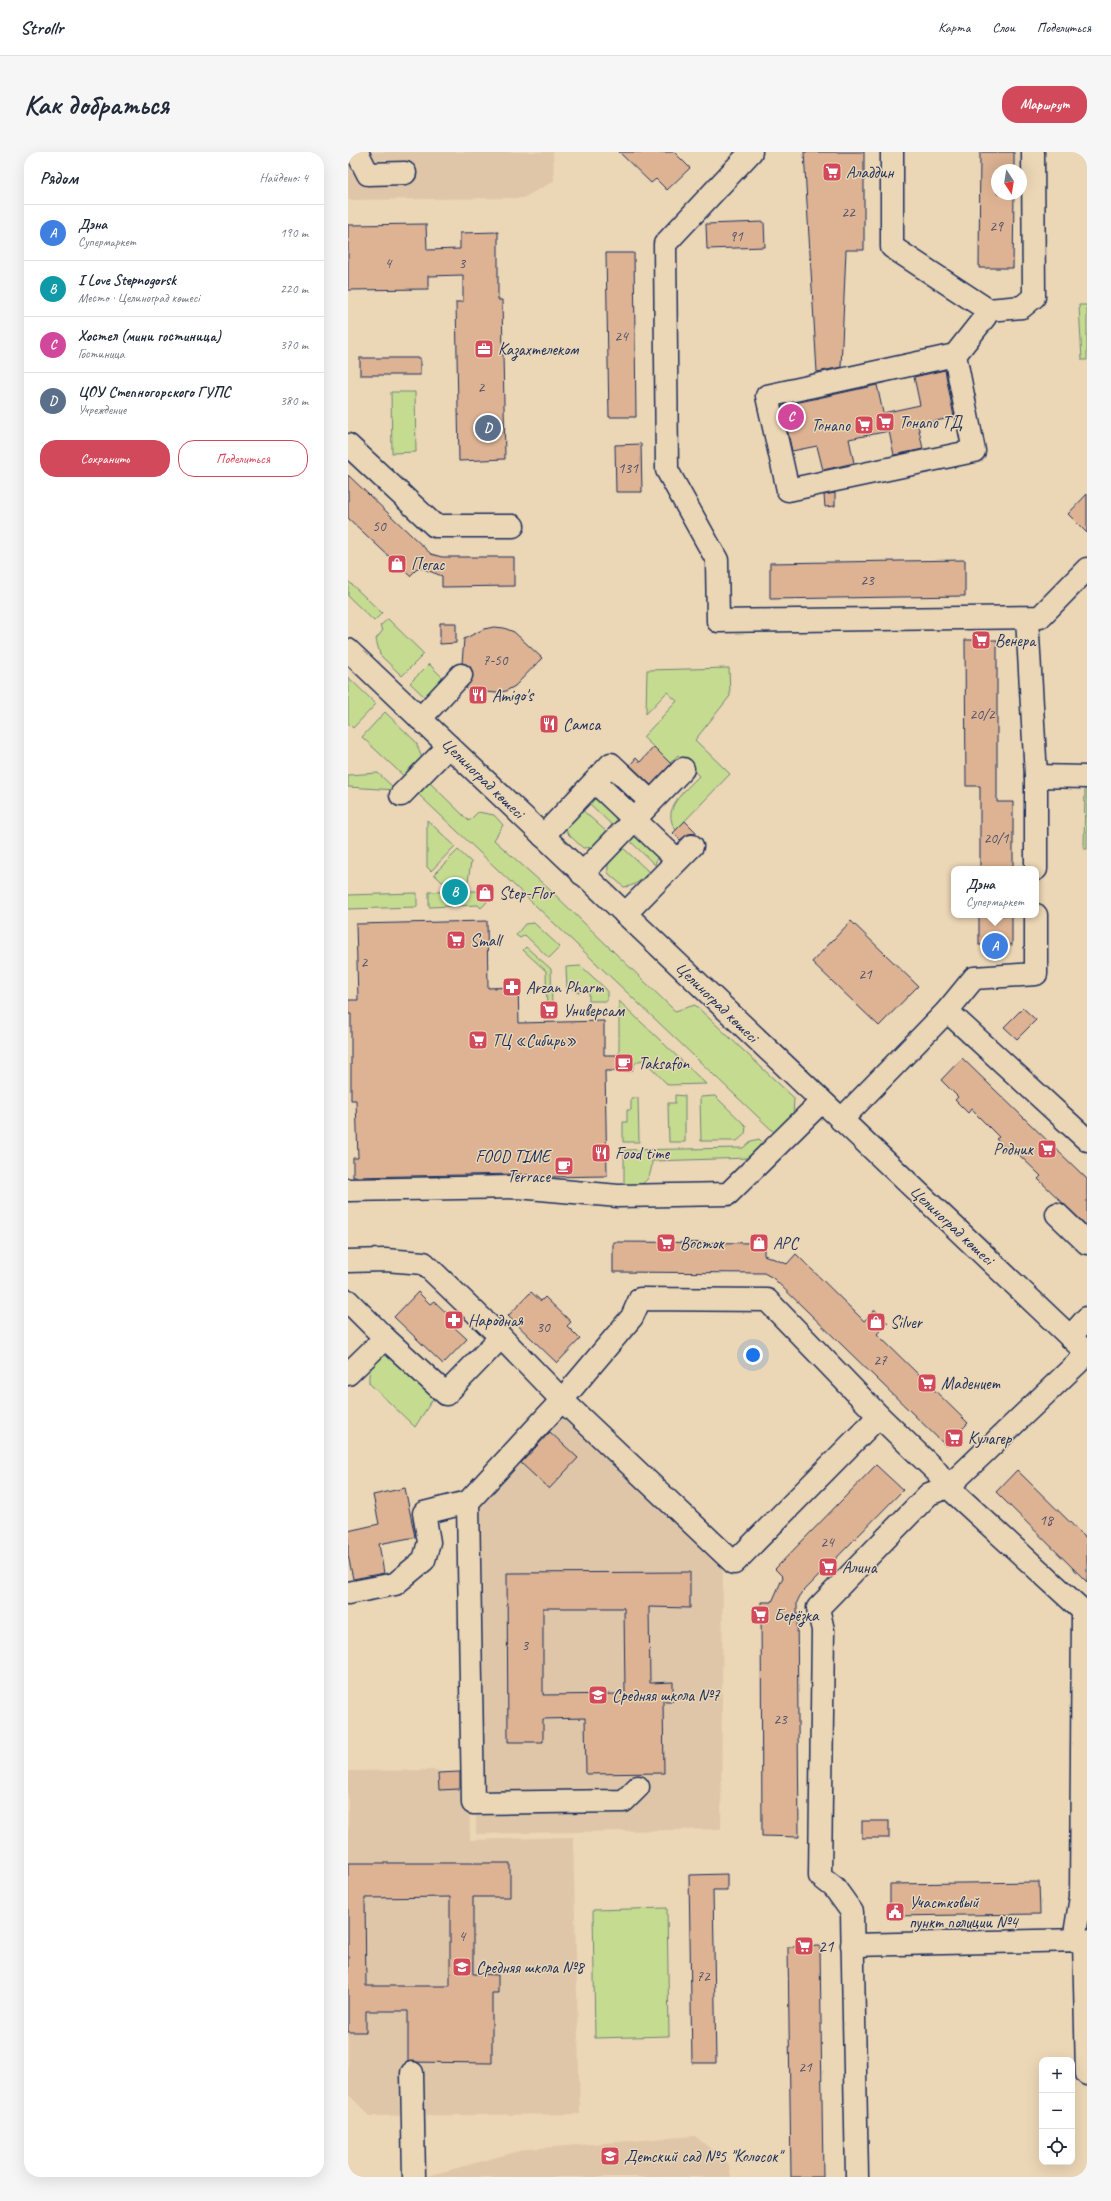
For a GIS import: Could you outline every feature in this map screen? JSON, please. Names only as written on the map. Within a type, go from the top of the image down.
[{"type":"street","points":[[357,152],[368,174],[405,174]]},
{"type":"street","points":[[751,152],[666,244],[668,470],[717,560],[718,621],[1040,617],[1087,569]]},
{"type":"street","points":[[892,152],[892,248],[988,310],[1022,307],[1034,297],[1033,152]]},
{"type":"street","points":[[955,355],[974,451],[788,490],[767,396],[955,355],[986,317],[988,310]]},
{"type":"street","points":[[348,445],[436,526],[513,526]]},
{"type":"street","points":[[1027,618],[1036,776],[1036,866]]},
{"type":"street","name":"Целиноград көшесі","points":[[348,650],[821,1102],[1087,1353]]},
{"type":"street","points":[[420,719],[461,675]]},
{"type":"street","points":[[401,795],[449,746]]},
{"type":"street","points":[[543,836],[611,764],[651,802]]},
{"type":"street","points":[[582,874],[683,769]]},
{"type":"street","points":[[1036,776],[1087,776]]},
{"type":"street","points":[[595,782],[634,820],[684,853],[625,914]]},
{"type":"street","points":[[841,1120],[947,1011],[974,978],[1036,974],[1036,918]]},
{"type":"street","points":[[947,1011],[1087,1140]]},
{"type":"street","points":[[348,1190],[518,1188],[618,1196],[728,1194],[821,1102]]},
{"type":"street","points":[[1056,1214],[1087,1243]]},
{"type":"street","points":[[348,1261],[385,1260],[424,1263],[501,1337],[562,1400],[734,1563],[879,1416]]},
{"type":"street","points":[[348,1593],[395,1584],[424,1560],[429,1542],[424,1513],[468,1502],[562,1400],[632,1317],[640,1299],[767,1300],[879,1416],[937,1472],[948,1487],[1083,1611],[1080,1897],[1087,2074]]},
{"type":"street","points":[[348,1301],[385,1338],[446,1394],[501,1337]]},
{"type":"street","points":[[1070,1337],[1087,1318]]},
{"type":"street","points":[[348,1374],[385,1338]]},
{"type":"street","points":[[857,2177],[852,1912],[834,1887],[820,1876],[824,1630],[818,1608],[929,1494],[948,1487],[1087,1353]]},
{"type":"street","points":[[468,1502],[473,1803],[624,1801],[638,1787]]},
{"type":"street","points":[[852,1945],[1082,1940]]},
{"type":"street","points":[[412,2073],[414,2177]]},
{"type":"shaded area","points":[[348,152],[553,152],[554,181],[523,198],[348,200]]},
{"type":"shaded area","name":"Средняя школа №7","points":[[564,1416],[723,1562],[721,1829],[476,1834],[473,1507],[553,1421]]},
{"type":"shaded area","name":"Средняя школа №8","points":[[438,1770],[439,1790],[469,1789],[470,1840],[573,1837],[580,2114],[370,2116],[348,2094],[348,1771]]},
{"type":"shaded area","name":"Детский сад №5 \"Колосок\"","points":[[695,2136],[729,2164],[731,2177],[424,2177],[527,2149]]},
{"type":"green space","points":[[1079,305],[1087,305],[1087,360],[1082,360]]},
{"type":"green space","points":[[391,392],[415,392],[416,452],[392,453]]},
{"type":"green space","points":[[348,581],[382,613],[374,621],[348,596]]},
{"type":"green space","points":[[388,619],[424,654],[402,676],[380,655],[376,639],[383,630],[380,626]]},
{"type":"green space","points":[[429,664],[446,681],[428,700],[410,683]]},
{"type":"green space","points":[[729,668],[730,696],[695,740],[730,774],[676,830],[672,822],[671,815],[673,808],[681,794],[699,776],[678,755],[670,763],[643,737],[677,701],[667,692],[646,714],[647,670]]},
{"type":"green space","points":[[348,677],[376,704],[353,728],[348,723]]},
{"type":"green space","points":[[385,712],[416,742],[424,764],[408,780],[362,737]]},
{"type":"green space","points":[[378,773],[396,790],[348,787],[348,775]]},
{"type":"green space","points":[[427,780],[469,821],[478,812],[494,815],[503,825],[494,840],[550,890],[675,1011],[695,1005],[794,1098],[793,1116],[775,1133],[416,792]]},
{"type":"green space","points":[[1085,787],[1087,787],[1087,849],[1084,849]]},
{"type":"green space","points":[[598,799],[616,816],[615,828],[587,801]]},
{"type":"green space","points":[[580,808],[609,834],[596,847],[583,848],[567,833],[566,827]]},
{"type":"green space","points":[[427,820],[455,846],[431,871],[427,867]]},
{"type":"green space","points":[[635,836],[642,836],[658,854],[655,865],[628,839]]},
{"type":"green space","points":[[621,846],[649,872],[635,884],[624,887],[608,873],[608,859]]},
{"type":"green space","points":[[458,850],[471,862],[468,881],[442,882],[434,874]]},
{"type":"green space","points":[[476,891],[487,902],[481,908],[478,905],[429,907],[429,892]]},
{"type":"green space","points":[[417,893],[417,907],[348,909],[348,895]]},
{"type":"green space","points":[[534,923],[560,947],[549,958],[525,935],[520,938],[516,935],[525,924]]},
{"type":"green space","points":[[526,947],[551,969],[552,1008],[547,1008],[546,971],[523,950]]},
{"type":"green space","points":[[581,966],[607,990],[607,1001],[589,1001],[589,991],[585,989],[578,993],[570,986],[567,988],[566,967]]},
{"type":"green space","points":[[619,1001],[706,1084],[668,1085],[644,1060],[637,1062],[632,1071],[628,1071],[628,1055],[619,1055]]},
{"type":"green space","points":[[675,1095],[685,1096],[685,1142],[669,1142],[668,1103],[675,1103]]},
{"type":"green space","points":[[715,1096],[746,1126],[745,1134],[737,1141],[701,1141],[700,1097]]},
{"type":"green space","points":[[631,1098],[638,1098],[639,1142],[623,1142],[623,1122],[627,1122],[627,1110],[631,1110]]},
{"type":"green space","points":[[759,1139],[764,1144],[750,1158],[652,1161],[650,1174],[645,1182],[624,1189],[624,1150],[743,1148],[751,1141]]},
{"type":"green space","points":[[386,1354],[395,1356],[436,1394],[415,1427],[369,1383],[369,1373],[372,1365]]},
{"type":"green space","points":[[667,1908],[669,2036],[595,2038],[593,1910]]},
{"type":"building","points":[[619,152],[674,152],[690,168],[667,190],[656,179],[651,183]]},
{"type":"building","points":[[804,152],[864,152],[864,250],[846,250],[841,367],[817,372]]},
{"type":"building","points":[[980,152],[1014,152],[1014,164],[991,164],[991,200],[1014,200],[1013,268],[979,268]]},
{"type":"building","points":[[764,222],[765,247],[707,249],[706,224]]},
{"type":"building","points":[[426,224],[427,250],[460,249],[460,233],[498,232],[498,300],[502,300],[505,459],[459,461],[456,302],[463,302],[463,275],[428,276],[428,289],[348,290],[348,225]]},
{"type":"building","points":[[606,253],[634,253],[636,417],[609,417]]},
{"type":"building","points":[[360,358],[420,358],[420,375],[360,375]]},
{"type":"building","name":"Тонапо ТД","points":[[945,370],[954,417],[918,425],[923,449],[894,455],[889,431],[849,439],[854,463],[823,470],[817,446],[792,451],[782,406],[877,385],[883,413],[920,405],[914,377]]},
{"type":"building","points":[[641,444],[642,492],[616,492],[615,445]]},
{"type":"building","points":[[348,475],[431,554],[442,557],[514,557],[514,586],[442,587],[442,576],[419,567],[410,576],[348,518]]},
{"type":"building","points":[[835,493],[835,506],[825,507],[824,495]]},
{"type":"building","points":[[1087,494],[1087,533],[1068,514]]},
{"type":"building","points":[[965,560],[965,596],[770,599],[770,563]]},
{"type":"building","points":[[440,623],[456,623],[456,643],[440,644]]},
{"type":"building","points":[[494,627],[504,628],[514,632],[542,658],[515,686],[506,691],[496,693],[485,692],[477,699],[466,688],[473,677],[470,666],[462,663],[464,639],[484,629]]},
{"type":"building","points":[[965,640],[997,640],[997,802],[1013,802],[1013,866],[980,866],[980,786],[966,786]]},
{"type":"building","points":[[654,747],[671,764],[651,785],[630,765],[636,758],[640,762]]},
{"type":"building","points":[[685,821],[697,833],[688,834],[680,840],[673,833]]},
{"type":"building","points":[[979,918],[1012,918],[1012,945],[979,945]]},
{"type":"building","name":"ТЦ «Сибирь»","points":[[487,921],[488,988],[518,987],[519,1023],[604,1021],[604,1055],[628,1055],[628,1071],[605,1071],[607,1176],[547,1177],[518,1174],[353,1177],[353,1158],[358,1158],[356,1100],[351,1100],[351,1014],[348,1014],[348,1000],[358,1000],[356,924]]},
{"type":"building","points":[[851,921],[918,986],[879,1026],[812,962]]},
{"type":"building","points":[[1023,1008],[1036,1020],[1017,1039],[1004,1027]]},
{"type":"building","points":[[962,1058],[1087,1179],[1087,1226],[1038,1179],[1041,1176],[1014,1150],[1011,1153],[996,1139],[999,1137],[971,1109],[968,1113],[955,1100],[958,1097],[941,1080]]},
{"type":"building","points":[[613,1242],[764,1243],[764,1255],[787,1264],[796,1254],[864,1321],[875,1310],[888,1323],[877,1334],[968,1423],[946,1446],[773,1278],[764,1273],[613,1272]]},
{"type":"building","points":[[418,1292],[430,1304],[434,1301],[458,1324],[455,1328],[467,1339],[443,1364],[394,1317]]},
{"type":"building","points":[[531,1292],[541,1301],[545,1297],[571,1322],[567,1326],[580,1339],[557,1363],[508,1316]]},
{"type":"building","points":[[550,1432],[578,1458],[549,1489],[521,1463]]},
{"type":"building","points":[[876,1465],[903,1490],[801,1594],[797,1602],[799,1837],[762,1836],[761,1602],[772,1602],[783,1577],[775,1569]]},
{"type":"building","points":[[1017,1470],[1087,1539],[1087,1582],[996,1492]]},
{"type":"building","points":[[405,1488],[415,1537],[379,1544],[384,1573],[353,1579],[348,1555],[348,1531],[379,1524],[373,1495]]},
{"type":"building","points":[[690,1572],[690,1608],[649,1607],[650,1683],[673,1682],[673,1701],[663,1701],[664,1773],[586,1774],[585,1718],[543,1719],[543,1742],[508,1742],[507,1573]],"holes":[[[543,1608],[624,1608],[625,1694],[543,1695]]]},
{"type":"building","points":[[460,1772],[460,1789],[439,1790],[438,1773]]},
{"type":"building","points":[[862,1821],[889,1821],[889,1838],[862,1838]]},
{"type":"building","points":[[348,1863],[510,1863],[510,1897],[473,1897],[473,1974],[498,1975],[498,1993],[492,1993],[492,2063],[408,2062],[408,2011],[366,2011],[366,2032],[348,2032]],"holes":[[[450,1897],[450,1986],[366,1986],[365,1898]]]},
{"type":"building","points":[[727,1874],[727,1890],[713,1890],[716,2063],[692,2063],[689,1875]]},
{"type":"building","points":[[1039,1882],[1040,1914],[890,1916],[890,1884]]},
{"type":"building","points":[[820,1946],[823,2177],[791,2177],[788,1947]]},
{"type":"place","name":"Аладдин","points":[[832,172]]},
{"type":"place","name":"Казахтелеком","points":[[484,349]]},
{"type":"place","name":"Хостел (мини гостиница)","points":[[791,417]]},
{"type":"place","name":"Тонапо ТД","points":[[885,422]]},
{"type":"place","name":"Тонапо","points":[[864,425]]},
{"type":"place","name":"ЦОУ Степногорского ГУПС","points":[[488,428]]},
{"type":"place","name":"Пегас","points":[[397,564]]},
{"type":"place","name":"Венера","points":[[981,640]]},
{"type":"place","name":"Amigo's","points":[[478,695]]},
{"type":"place","name":"Самса","points":[[549,724]]},
{"type":"place","name":"I Love Stepnogorsk","points":[[455,892]]},
{"type":"place","name":"Step-Flor","points":[[485,893]]},
{"type":"place","name":"Small","points":[[456,940]]},
{"type":"place","name":"Дэна","points":[[995,946]]},
{"type":"place","name":"Arzan Pharm","points":[[512,987]]},
{"type":"place","name":"Универсам","points":[[549,1010]]},
{"type":"place","name":"ТЦ «Сибирь»","points":[[478,1040]]},
{"type":"place","name":"Taksafon","points":[[624,1063]]},
{"type":"place","name":"Родник","points":[[1047,1149]]},
{"type":"place","name":"Food time","points":[[601,1153]]},
{"type":"place","name":"FOOD TIME Terrace","points":[[564,1166]]},
{"type":"place","name":"Восток","points":[[666,1243]]},
{"type":"place","name":"АРС","points":[[759,1243]]},
{"type":"place","name":"Народная","points":[[454,1320]]},
{"type":"place","name":"Silver","points":[[876,1322]]},
{"type":"place","name":"Мадениет","points":[[927,1383]]},
{"type":"place","name":"Кулагер","points":[[954,1438]]},
{"type":"place","name":"Алина","points":[[828,1567]]},
{"type":"place","name":"Берёзка","points":[[760,1615]]},
{"type":"place","name":"Средняя школа №7","points":[[598,1695]]},
{"type":"place","name":"Участковый пункт полиции №4","points":[[895,1912]]},
{"type":"place","name":"21","points":[[804,1946]]},
{"type":"place","name":"Средняя школа №8","points":[[462,1967]]},
{"type":"place","name":"Детский сад №5 \"Колосок\"","points":[[610,2156]]}]
